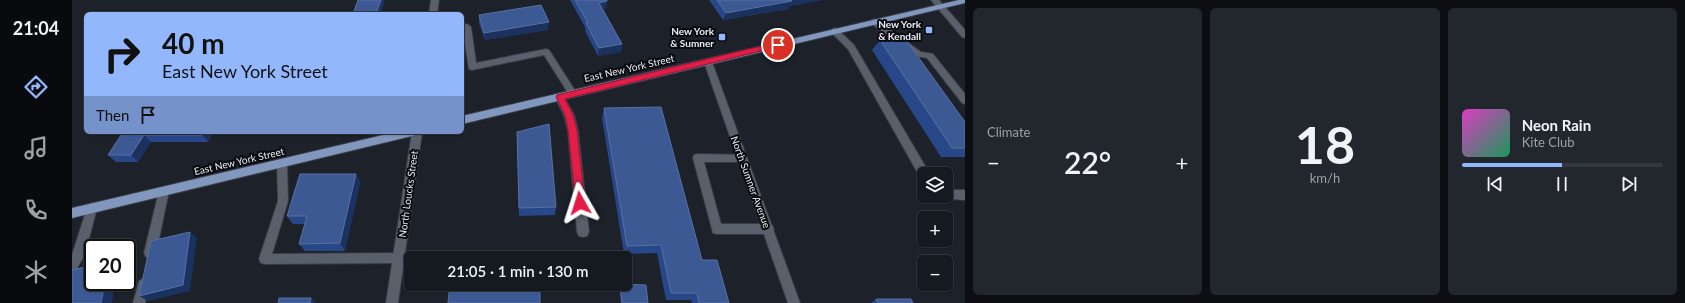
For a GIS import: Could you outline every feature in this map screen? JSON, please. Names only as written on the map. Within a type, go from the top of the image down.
[{"type":"main road","name":"East New York Street","points":[[464,120],[965,1]]},
{"type":"main road","name":"East New York Street","points":[[72,213],[404,134]]},
{"type":"street","points":[[433,12],[435,0]]},
{"type":"street","points":[[935,0],[965,35]]},
{"type":"street","points":[[875,22],[919,54],[930,56],[965,101]]},
{"type":"street","points":[[464,28],[467,27],[472,66],[546,52],[573,94]]},
{"type":"street","points":[[834,31],[850,47],[920,167]]},
{"type":"street","name":"North Sumner Avenue","points":[[708,62],[794,303]]},
{"type":"street","points":[[560,97],[569,115],[573,130],[583,232]]},
{"type":"street","name":"North Loucks Street","points":[[392,303],[417,134]]},
{"type":"street","points":[[742,158],[698,158],[717,229],[768,229]]},
{"type":"street","points":[[282,163],[283,201],[265,259],[398,258]]},
{"type":"street","points":[[139,303],[164,191]]},
{"type":"street","points":[[953,194],[965,195]]},
{"type":"street","points":[[72,266],[79,254],[92,208]]},
{"type":"building","points":[[358,0],[381,0],[377,12],[354,12]]},
{"type":"building","points":[[575,0],[607,0],[599,3],[622,44],[599,48],[586,23],[588,23]]},
{"type":"building","points":[[717,0],[790,0],[792,1],[726,13]]},
{"type":"building","points":[[541,5],[549,22],[484,33],[479,15]]},
{"type":"building","points":[[880,40],[906,40],[965,122],[965,148],[952,148]]},
{"type":"building","points":[[661,107],[702,260],[717,260],[729,303],[699,303],[697,293],[671,293],[661,245],[627,246],[604,108]]},
{"type":"building","points":[[549,124],[556,207],[519,208],[517,132]]},
{"type":"building","points":[[122,134],[203,134],[144,135],[131,155],[108,155]]},
{"type":"building","points":[[300,174],[356,174],[340,243],[299,244],[307,216],[287,216]]},
{"type":"building","points":[[190,232],[183,285],[139,296],[151,241]]},
{"type":"building","points":[[84,267],[84,291],[103,291],[101,303],[72,303],[72,270]]},
{"type":"building","points":[[632,284],[646,285],[648,303],[622,303],[621,291],[632,291]]},
{"type":"building","points":[[449,292],[540,292],[540,303],[448,303]]},
{"type":"building","points":[[279,298],[311,298],[310,303],[278,303]]},
{"type":"building","points":[[876,299],[911,299],[913,303],[878,303]]},
{"type":"place","name":"New York & Kendall","points":[[929,30]]},
{"type":"place","name":"New York & Sumner","points":[[722,37]]},
{"type":"route","points":[[580,203],[573,130],[569,115],[560,97],[778,45]]}]
